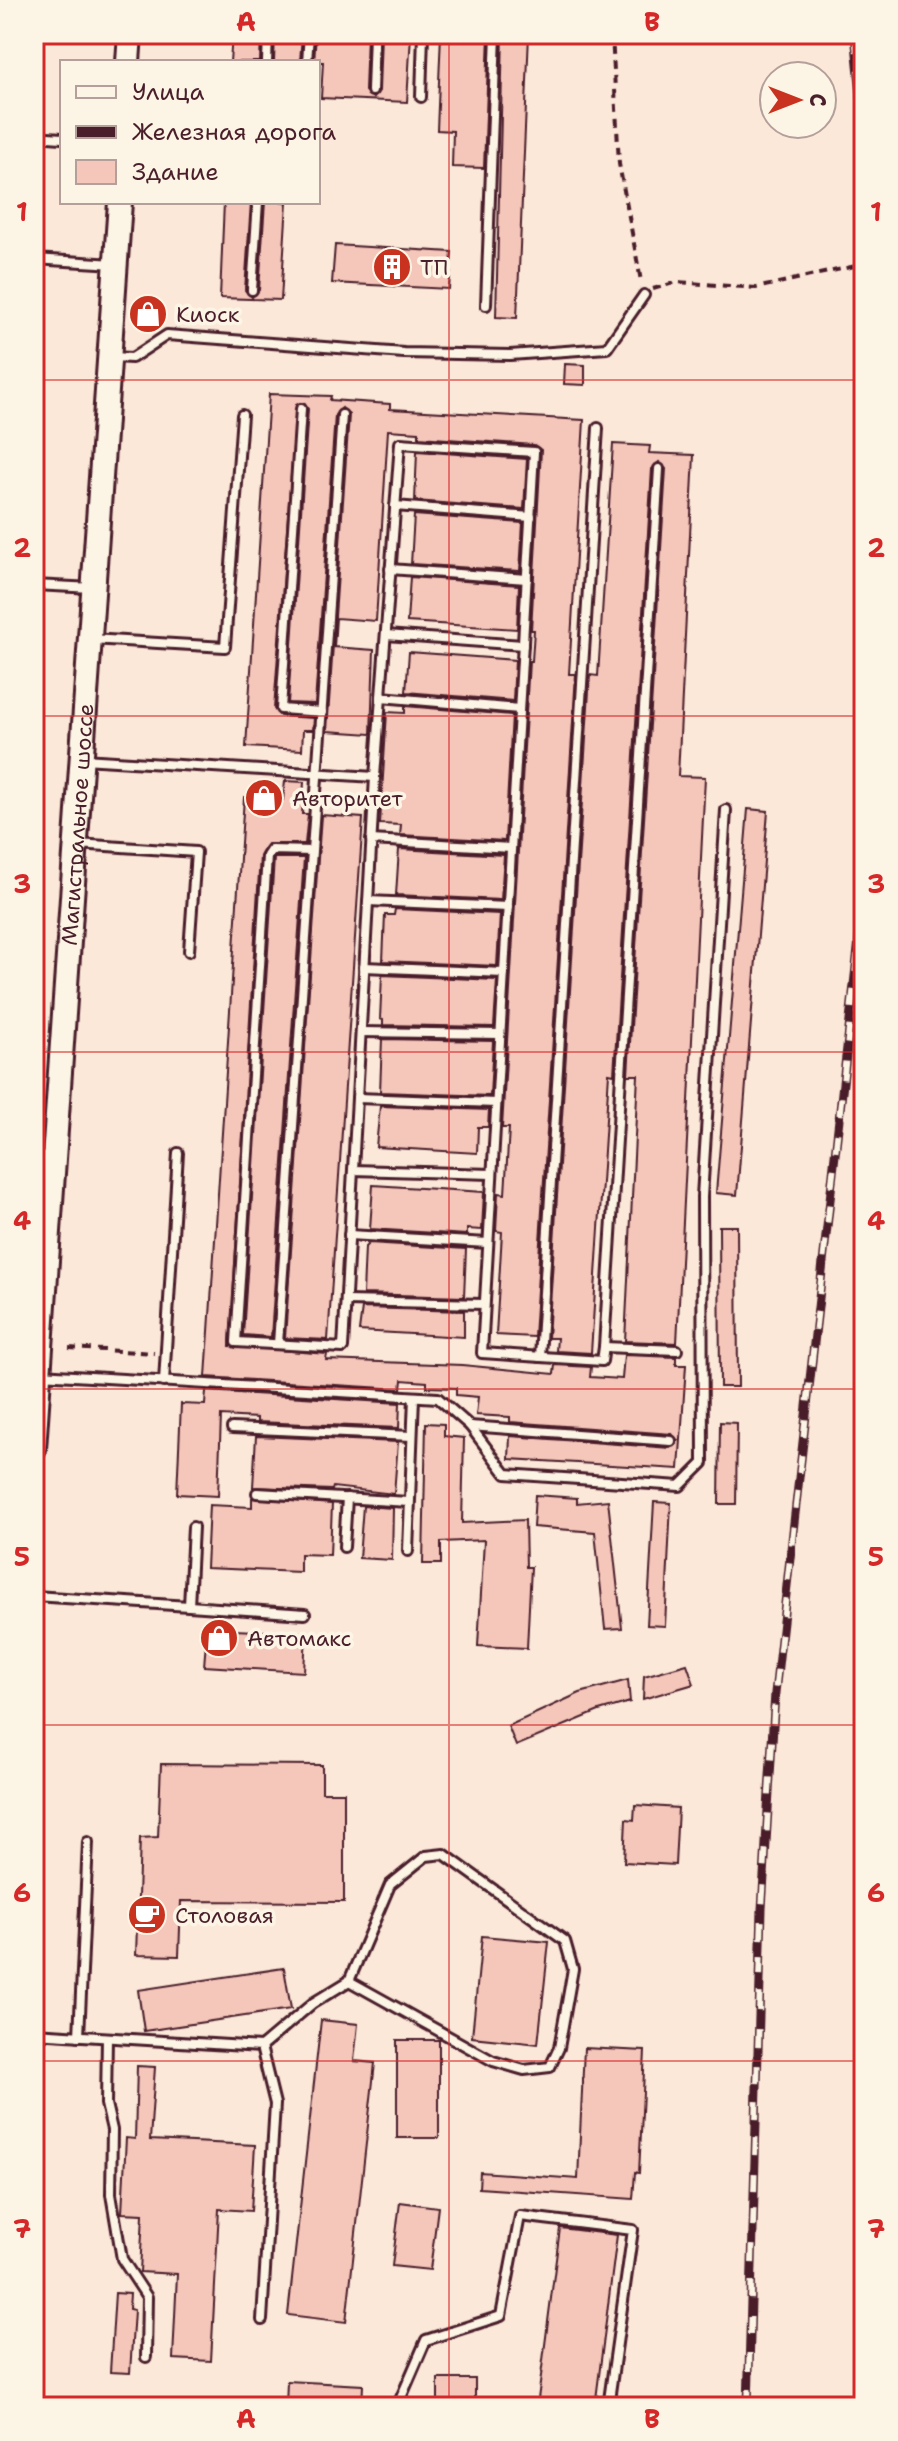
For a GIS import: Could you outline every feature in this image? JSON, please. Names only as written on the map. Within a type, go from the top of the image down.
[{"type":"main road","points":[[128,60],[130,34]]},
{"type":"main road","name":"Магистральное шоссе","points":[[34,1436],[120,204]]},
{"type":"lane","points":[[267,60],[268,34]]},
{"type":"lane","points":[[307,60],[309,34]]},
{"type":"lane","points":[[372,91],[374,34]]},
{"type":"lane","points":[[421,97],[423,34]]},
{"type":"lane","points":[[486,305],[496,34]]},
{"type":"lane","points":[[34,136],[60,138]]},
{"type":"lane","points":[[252,290],[258,204]]},
{"type":"lane","points":[[34,259],[116,264]]},
{"type":"lane","points":[[110,357],[132,358],[167,335],[404,353],[510,355],[607,348],[644,295]]},
{"type":"lane","points":[[301,409],[281,709],[322,712]]},
{"type":"lane","points":[[91,639],[225,647],[242,415]]},
{"type":"lane","points":[[278,1344],[342,415]]},
{"type":"lane","points":[[540,1357],[598,428]]},
{"type":"lane","points":[[311,851],[271,850],[267,856],[236,1342],[343,1348],[371,840],[400,443],[534,452],[482,1353],[602,1361],[659,469]]},
{"type":"lane","points":[[395,506],[531,517]]},
{"type":"lane","points":[[390,569],[527,579]]},
{"type":"lane","points":[[38,585],[94,588]]},
{"type":"lane","points":[[386,635],[523,645]]},
{"type":"lane","points":[[381,697],[519,709]]},
{"type":"lane","points":[[82,759],[375,777]]},
{"type":"lane","points":[[39,1374],[438,1398],[470,1426],[506,1474],[680,1486],[703,1463],[702,1197],[726,810]]},
{"type":"lane","points":[[371,840],[511,848]]},
{"type":"lane","points":[[76,844],[196,852],[189,951]]},
{"type":"lane","points":[[368,901],[508,907]]},
{"type":"lane","points":[[364,967],[504,973]]},
{"type":"lane","points":[[361,1032],[500,1034]]},
{"type":"lane","points":[[357,1098],[496,1103]]},
{"type":"lane","points":[[164,1382],[178,1153]]},
{"type":"lane","points":[[353,1170],[492,1174]]},
{"type":"lane","points":[[349,1235],[488,1243]]},
{"type":"lane","points":[[346,1301],[484,1304]]},
{"type":"lane","points":[[604,1347],[677,1350]]},
{"type":"lane","points":[[408,1551],[414,1397]]},
{"type":"lane","points":[[470,1426],[671,1441]]},
{"type":"lane","points":[[232,1428],[412,1436]]},
{"type":"lane","points":[[257,1493],[409,1502]]},
{"type":"lane","points":[[344,1547],[347,1498]]},
{"type":"lane","points":[[189,1606],[193,1527]]},
{"type":"lane","points":[[34,1596],[305,1614]]},
{"type":"lane","points":[[79,2036],[88,1842]]},
{"type":"lane","points":[[34,2033],[261,2047],[313,2003],[349,1981],[390,1885],[426,1856],[444,1854],[565,1941],[573,1969],[559,2048],[550,2067],[538,2070],[493,2061],[349,1981]]},
{"type":"lane","points":[[107,2038],[106,2104],[112,2130],[111,2194],[122,2259],[147,2297],[146,2357]]},
{"type":"lane","points":[[261,2047],[275,2104],[262,2320]]},
{"type":"lane","points":[[397,2407],[426,2340],[501,2316],[520,2216],[633,2230],[608,2407]]},
{"type":"path","points":[[612,34],[619,164],[644,295],[659,285],[677,282],[756,288],[864,264]]},
{"type":"path","points":[[34,709],[38,585]]},
{"type":"path","points":[[69,1348],[166,1354]]},
{"type":"building","points":[[232,34],[261,34],[260,60],[230,60]]},
{"type":"building","points":[[275,34],[302,34],[300,60],[274,60]]},
{"type":"building","points":[[316,34],[367,34],[365,91],[373,98],[379,91],[381,34],[411,34],[407,102],[321,98],[323,62],[314,60]]},
{"type":"building","points":[[441,34],[489,34],[484,168],[452,167],[453,131],[437,130]]},
{"type":"building","points":[[503,34],[529,34],[517,318],[496,317]]},
{"type":"building","points":[[224,204],[251,204],[245,290],[252,297],[259,290],[265,204],[287,204],[281,300],[220,298]]},
{"type":"building","name":"ТП","points":[[335,245],[452,252],[449,289],[332,283]]},
{"type":"building","points":[[565,364],[585,365],[585,385],[564,384]]},
{"type":"building","points":[[269,394],[331,396],[330,400],[390,404],[390,409],[584,420],[569,674],[576,674],[534,1337],[496,1335],[502,1232],[496,1231],[498,1193],[505,1194],[509,1128],[502,1128],[529,661],[532,661],[534,630],[531,630],[541,450],[534,445],[419,437],[419,432],[388,430],[376,621],[336,618],[334,647],[374,650],[371,734],[327,731],[349,415],[342,408],[335,415],[315,704],[288,703],[308,409],[304,403],[296,405],[274,709],[280,716],[314,718],[313,730],[303,730],[302,750],[246,747]]},
{"type":"building","points":[[613,444],[650,446],[649,453],[694,455],[678,776],[705,777],[677,1343],[625,1341],[638,1075],[628,1075],[666,469],[659,462],[652,469],[614,1074],[609,1073],[591,1353],[556,1351],[557,1338],[548,1338],[590,675],[598,676]]},
{"type":"building","points":[[417,451],[527,459],[524,509],[415,501]]},
{"type":"building","points":[[414,515],[523,523],[520,571],[411,564]]},
{"type":"building","points":[[410,577],[519,585],[517,629],[407,622]]},
{"type":"building","points":[[409,652],[515,660],[513,701],[406,692]]},
{"type":"building","points":[[405,706],[512,715],[505,841],[400,835],[401,825],[380,824],[387,712],[405,713]]},
{"type":"building","points":[[285,781],[304,782],[302,814],[308,814],[305,844],[268,844],[260,856],[230,1346],[327,1354],[326,1360],[462,1365],[554,1374],[555,1365],[591,1367],[590,1377],[622,1379],[624,1355],[676,1357],[676,1365],[686,1365],[679,1469],[509,1459],[510,1436],[670,1448],[678,1441],[672,1434],[510,1422],[510,1417],[476,1415],[478,1397],[456,1395],[456,1388],[427,1387],[427,1382],[402,1380],[401,1389],[206,1377],[244,797],[283,800]]},
{"type":"building","points":[[748,809],[768,811],[737,1195],[716,1193]]},
{"type":"building","points":[[321,815],[363,818],[328,1340],[285,1338]]},
{"type":"building","points":[[399,849],[504,855],[501,900],[396,895]]},
{"type":"building","points":[[274,858],[304,858],[271,1337],[243,1335]]},
{"type":"building","points":[[395,909],[500,914],[497,966],[383,961],[385,915],[394,915]]},
{"type":"building","points":[[382,975],[497,980],[494,1027],[383,1025],[380,1019]]},
{"type":"building","points":[[382,1039],[493,1041],[490,1096],[380,1092]]},
{"type":"building","points":[[380,1106],[489,1110],[488,1127],[478,1127],[477,1153],[376,1147]]},
{"type":"building","points":[[373,1185],[484,1192],[482,1230],[467,1229],[467,1235],[370,1229]]},
{"type":"building","points":[[719,1226],[737,1226],[738,1387],[720,1387]]},
{"type":"building","points":[[369,1243],[466,1249],[464,1297],[363,1294],[365,1247]]},
{"type":"building","points":[[362,1308],[464,1311],[464,1337],[359,1331]]},
{"type":"building","points":[[206,1391],[400,1403],[399,1428],[257,1422],[257,1418],[221,1416],[218,1496],[177,1494],[181,1404],[205,1405]]},
{"type":"building","points":[[720,1422],[737,1423],[736,1504],[719,1504]]},
{"type":"building","points":[[426,1423],[444,1424],[444,1436],[464,1438],[462,1523],[525,1520],[526,1567],[531,1567],[527,1648],[478,1646],[484,1540],[441,1542],[441,1564],[423,1564]]},
{"type":"building","points":[[256,1436],[398,1442],[394,1494],[333,1487],[332,1490],[253,1487]]},
{"type":"building","points":[[535,1495],[577,1498],[577,1503],[608,1500],[622,1628],[605,1629],[595,1532],[533,1527]]},
{"type":"building","points":[[252,1498],[332,1504],[330,1555],[300,1554],[300,1572],[206,1568],[209,1505],[252,1507]]},
{"type":"building","points":[[654,1502],[671,1503],[665,1626],[647,1625]]},
{"type":"building","points":[[363,1506],[393,1508],[392,1560],[359,1558]]},
{"type":"building","points":[[207,1629],[306,1633],[304,1672],[204,1666]]},
{"type":"building","points":[[687,1664],[694,1684],[643,1699],[644,1676]]},
{"type":"building","points":[[628,1680],[630,1702],[599,1711],[516,1746],[508,1726],[580,1693]]},
{"type":"building","points":[[161,1764],[322,1765],[322,1792],[344,1792],[344,1902],[181,1901],[179,1956],[136,1955],[140,1838],[158,1837]]},
{"type":"building","points":[[635,1805],[678,1808],[675,1865],[624,1862],[626,1819],[634,1820]]},
{"type":"building","points":[[482,1936],[549,1942],[538,2044],[472,2037]]},
{"type":"building","points":[[284,1968],[291,2009],[144,2031],[138,1990]]},
{"type":"building","points":[[321,2020],[358,2024],[354,2061],[375,2063],[346,2322],[288,2315]]},
{"type":"building","points":[[397,2040],[439,2040],[439,2138],[397,2138]]},
{"type":"building","points":[[584,2048],[645,2051],[639,2173],[635,2172],[633,2199],[479,2188],[480,2172],[578,2179]]},
{"type":"building","points":[[137,2066],[155,2067],[150,2140],[255,2145],[251,2211],[219,2209],[211,2361],[173,2359],[177,2274],[140,2272],[143,2214],[122,2213],[126,2138],[135,2139]]},
{"type":"building","points":[[400,2202],[438,2207],[430,2270],[392,2266]]},
{"type":"building","points":[[560,2228],[617,2235],[595,2407],[537,2407]]},
{"type":"building","points":[[115,2293],[130,2294],[129,2309],[134,2310],[130,2373],[110,2372]]},
{"type":"building","points":[[438,2379],[475,2379],[475,2407],[438,2407]]},
{"type":"building","points":[[287,2381],[363,2385],[362,2407],[286,2407]]},
{"type":"railway","points":[[855,34],[864,125]]},
{"type":"railway","points":[[748,2407],[762,1909],[775,1693],[864,895]]},
{"type":"place","name":"ТП","points":[[392,267]]},
{"type":"place","name":"Киоск","points":[[148,314]]},
{"type":"place","name":"Авторитет","points":[[264,798]]},
{"type":"place","name":"Автомакс","points":[[219,1638]]},
{"type":"place","name":"Столовая","points":[[147,1915]]}]
